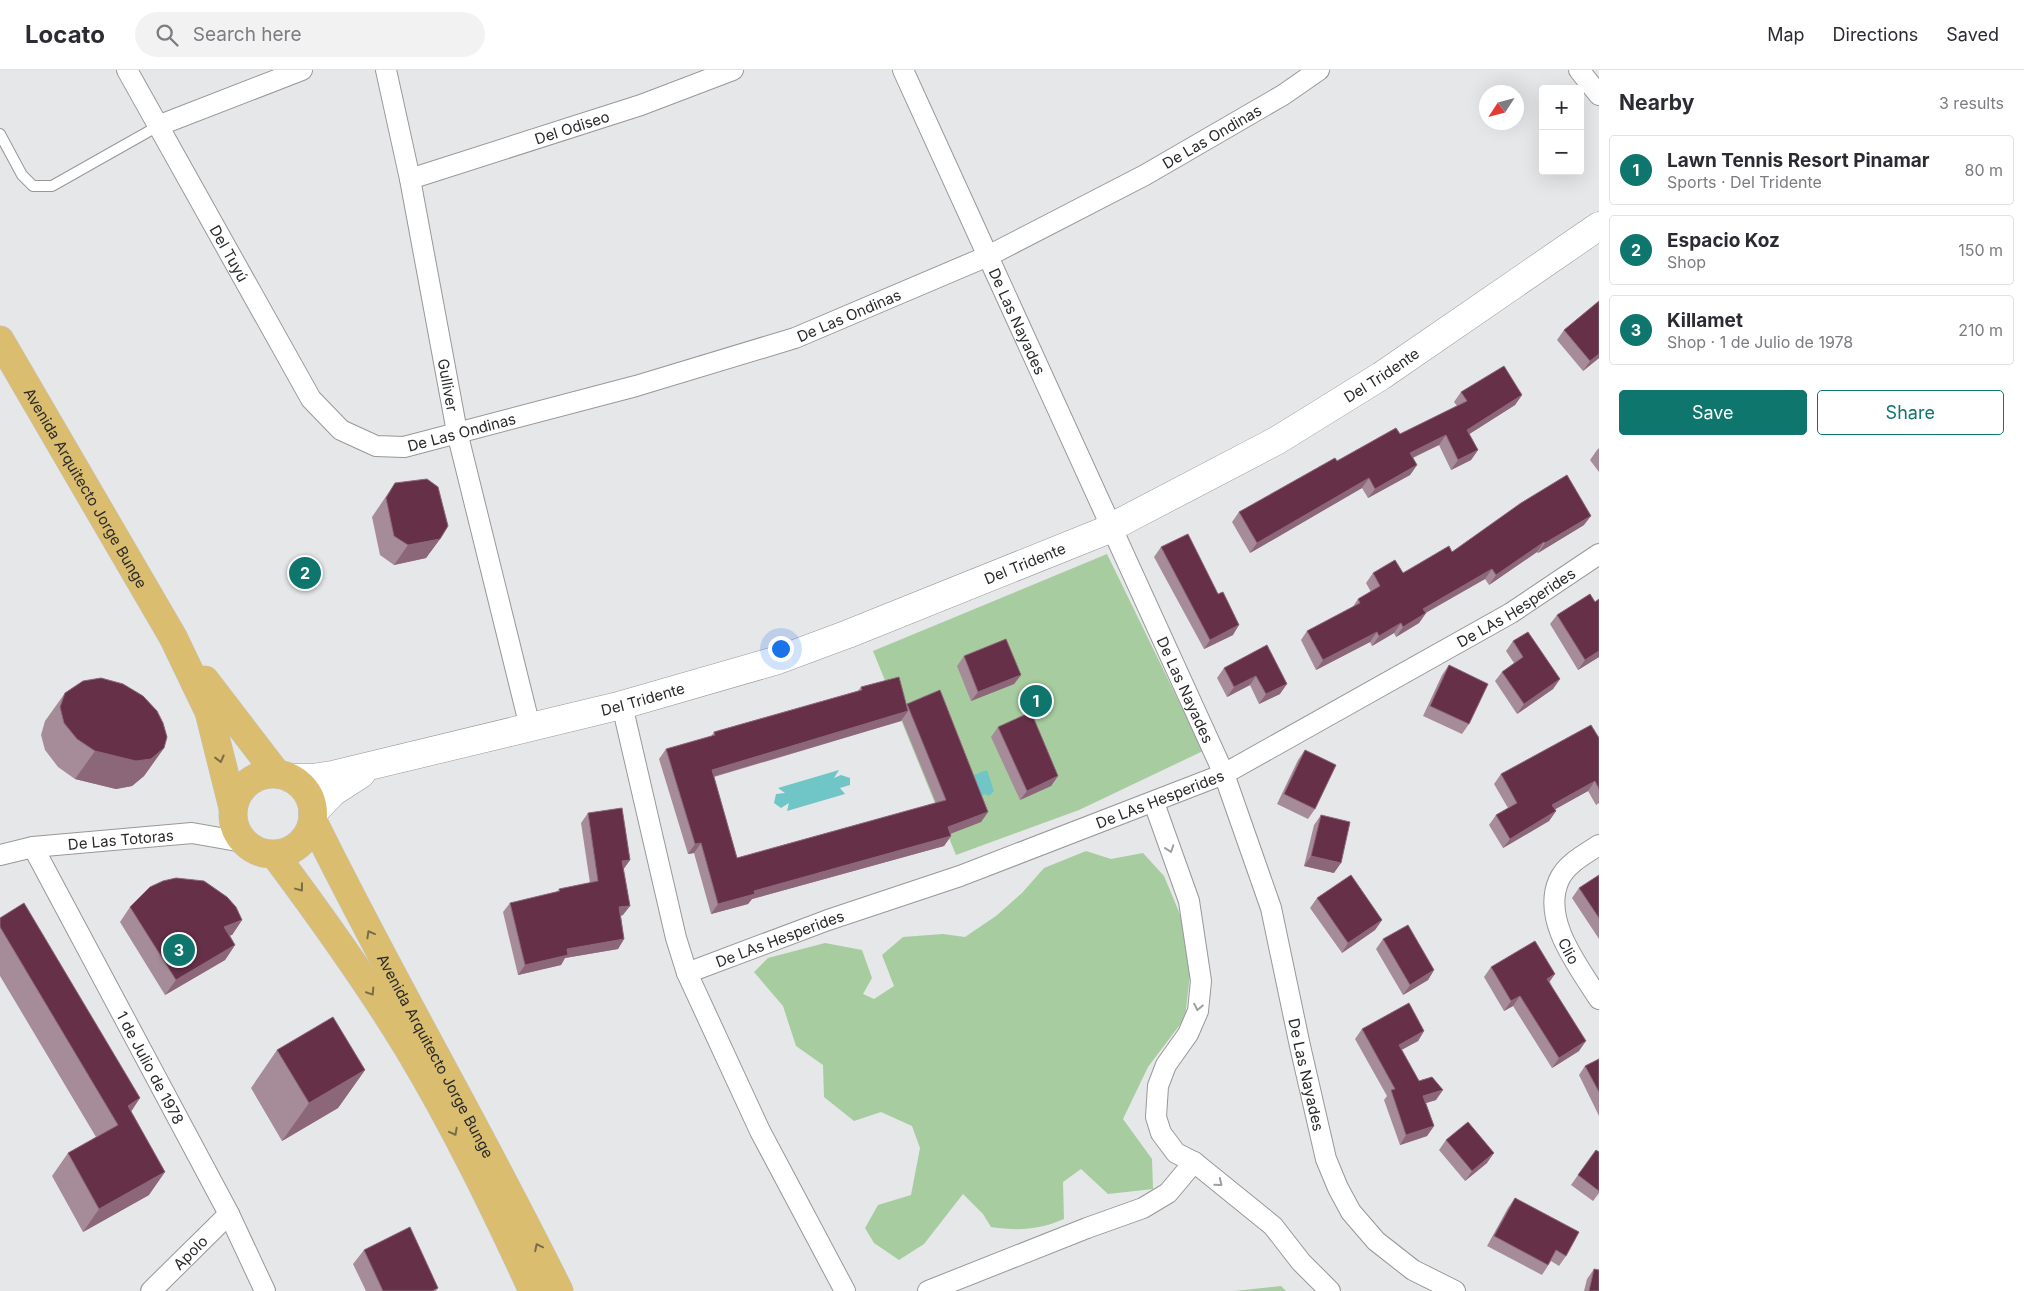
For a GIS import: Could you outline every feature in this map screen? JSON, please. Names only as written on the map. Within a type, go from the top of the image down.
[{"type":"main road","name":"Del Tridente","points":[[283,776],[312,778],[332,775],[622,705],[778,660],[848,634],[1111,528],[1300,426],[1381,376],[1599,226]]},
{"type":"main road","name":"Avenida Arquitecto Jorge Bunge","points":[[0,340],[173,637],[209,712],[233,808]]},
{"type":"main road","name":"Avenida Arquitecto Jorge Bunge","points":[[173,637],[283,776]]},
{"type":"main road","name":"Del Tridente","points":[[313,817],[333,792],[353,778],[387,761]]},
{"type":"main road","points":[[265,775],[283,776],[306,792],[313,817],[309,834],[289,852],[276,855],[264,854],[252,850],[236,832],[233,808],[236,796],[243,786],[253,779],[265,775]]},
{"type":"main road","name":"Avenida Arquitecto Jorge Bunge","points":[[313,817],[354,905],[515,1200],[559,1291]]},
{"type":"main road","name":"Avenida Arquitecto Jorge Bunge","points":[[276,855],[325,922],[409,1049],[490,1198],[533,1291]]},
{"type":"street","name":"Del Tuyú","points":[[128,70],[311,399],[341,430]]},
{"type":"street","points":[[160,125],[302,70]]},
{"type":"street","name":"Gulliver","points":[[386,70],[410,179],[457,432],[530,727]]},
{"type":"street","name":"Del Odiseo","points":[[410,179],[641,105],[733,70]]},
{"type":"street","name":"De Las Nayades","points":[[902,70],[1224,774],[1271,908],[1326,1159],[1338,1188],[1351,1212],[1376,1241],[1413,1270],[1455,1291]]},
{"type":"street","name":"De Las Ondinas","points":[[341,430],[376,446],[404,447],[636,386],[794,338],[988,256],[1145,176],[1283,95],[1320,70]]},
{"type":"street","points":[[1578,70],[1599,95]]},
{"type":"street","name":"De LAs Hesperides","points":[[687,973],[828,920],[960,876],[1154,803],[1224,774],[1511,612],[1599,554]]},
{"type":"street","points":[[622,705],[676,938],[687,973],[760,1132],[845,1291]]},
{"type":"street","points":[[1154,803],[1189,901],[1201,981],[1198,1011],[1188,1034],[1166,1065],[1158,1086],[1156,1117],[1160,1133],[1176,1152],[1194,1162],[1273,1226],[1301,1262],[1330,1291]]},
{"type":"street","name":"De Las Totoras","points":[[0,855],[33,847],[192,833],[243,842]]},
{"type":"street","name":"Clio","points":[[1599,845],[1573,862],[1559,879],[1555,896],[1557,921],[1565,946],[1599,999]]},
{"type":"street","name":"1 de Julio de 1978","points":[[33,847],[228,1214],[265,1291]]},
{"type":"street","points":[[928,1291],[1087,1228],[1143,1208],[1168,1194],[1194,1162]]},
{"type":"street","name":"Apolo","points":[[151,1291],[228,1214]]},
{"type":"lane","points":[[0,134],[22,175],[33,186],[52,186],[160,125]]},
{"type":"green space","points":[[1107,554],[1203,751],[1079,810],[956,855],[873,651]]},
{"type":"green space","points":[[1086,851],[1111,859],[1143,853],[1164,876],[1184,924],[1190,975],[1185,1018],[1148,1067],[1123,1119],[1152,1159],[1153,1189],[1108,1194],[1081,1169],[1063,1182],[1064,1219],[1046,1225],[1020,1229],[991,1227],[983,1214],[963,1194],[924,1244],[899,1260],[874,1243],[865,1228],[878,1205],[911,1195],[920,1148],[912,1126],[881,1112],[854,1121],[824,1097],[823,1065],[796,1046],[783,1006],[754,972],[768,958],[825,943],[862,950],[872,978],[863,994],[874,999],[894,986],[882,955],[903,937],[943,934],[965,937],[996,916],[1022,893],[1044,868]]},
{"type":"green space","points":[[1281,1286],[1286,1291],[1234,1291]]},
{"type":"water","points":[[839,770],[834,778],[841,775],[850,778],[850,785],[840,788],[845,794],[787,811],[789,803],[781,808],[774,803],[776,794],[785,793],[778,788]]},
{"type":"water","points":[[987,770],[994,791],[989,796],[985,794],[981,796],[974,775]]},
{"type":"building","points":[[1599,301],[1599,354],[1590,361],[1564,330]]},
{"type":"building","points":[[1504,366],[1522,395],[1467,430],[1478,450],[1458,460],[1446,435],[1410,453],[1417,465],[1375,489],[1369,478],[1257,543],[1239,512],[1335,458],[1337,461],[1396,428],[1400,434],[1467,401],[1461,392]]},
{"type":"building","points":[[1567,475],[1591,516],[1544,542],[1496,575],[1492,569],[1423,609],[1426,613],[1403,627],[1401,623],[1379,636],[1377,632],[1323,660],[1307,631],[1360,603],[1358,599],[1380,586],[1373,573],[1395,560],[1403,573],[1449,546],[1452,552],[1521,503]]},
{"type":"building","points":[[427,479],[438,487],[448,526],[440,539],[408,545],[394,536],[386,498],[395,483]]},
{"type":"building","points":[[1188,534],[1218,594],[1223,592],[1239,625],[1210,640],[1161,547]]},
{"type":"building","points":[[1590,594],[1595,602],[1599,599],[1599,651],[1585,660],[1557,615]]},
{"type":"building","points":[[1528,632],[1560,679],[1524,704],[1502,672],[1523,657],[1513,641]]},
{"type":"building","points":[[1006,639],[1021,675],[978,692],[964,656]]},
{"type":"building","points":[[1267,645],[1287,684],[1266,694],[1256,676],[1234,687],[1224,668]]},
{"type":"building","points":[[1449,665],[1488,684],[1469,724],[1430,706]]},
{"type":"building","points":[[899,677],[908,711],[712,770],[737,858],[946,800],[907,704],[940,690],[988,812],[948,827],[951,836],[754,891],[755,894],[718,904],[701,843],[695,844],[666,749],[715,735],[714,732],[862,690],[861,687]]},
{"type":"building","points":[[101,678],[123,684],[143,696],[157,711],[167,737],[164,748],[151,759],[136,761],[95,751],[77,739],[64,723],[60,707],[65,693],[83,681]]},
{"type":"building","points":[[1031,712],[1058,776],[1027,791],[998,727]]},
{"type":"building","points":[[1591,725],[1599,738],[1599,789],[1595,781],[1552,805],[1556,811],[1510,839],[1496,815],[1517,803],[1501,774]]},
{"type":"building","points":[[1305,750],[1336,765],[1315,809],[1284,794]]},
{"type":"building","points":[[622,808],[630,860],[622,861],[630,906],[619,907],[624,939],[567,949],[568,955],[525,965],[510,903],[560,891],[559,889],[598,881],[588,813]]},
{"type":"building","points":[[1321,815],[1350,822],[1341,863],[1311,856]]},
{"type":"building","points":[[1351,875],[1382,920],[1348,943],[1317,898]]},
{"type":"building","points":[[1599,875],[1599,918],[1579,888]]},
{"type":"building","points":[[176,878],[204,881],[227,897],[236,907],[242,920],[224,927],[235,945],[176,980],[130,907],[150,887]]},
{"type":"building","points":[[24,903],[140,1098],[128,1106],[165,1172],[99,1209],[68,1153],[118,1125],[0,927],[0,918]]},
{"type":"building","points":[[1408,925],[1434,970],[1410,985],[1383,939]]},
{"type":"building","points":[[1535,941],[1555,974],[1547,979],[1586,1041],[1559,1058],[1520,996],[1511,1001],[1491,967]]},
{"type":"building","points":[[1409,1003],[1424,1031],[1399,1045],[1419,1081],[1432,1077],[1443,1090],[1423,1096],[1434,1126],[1406,1135],[1391,1090],[1395,1089],[1362,1029]]},
{"type":"building","points":[[333,1017],[365,1070],[309,1103],[277,1050]]},
{"type":"building","points":[[1599,1059],[1599,1092],[1585,1066]]},
{"type":"building","points":[[1468,1122],[1494,1153],[1472,1171],[1446,1140]]},
{"type":"building","points":[[1596,1150],[1599,1152],[1599,1191],[1578,1175]]},
{"type":"building","points":[[1515,1198],[1579,1232],[1566,1256],[1556,1250],[1548,1265],[1494,1236]]},
{"type":"building","points":[[410,1227],[438,1288],[432,1291],[383,1291],[364,1250]]},
{"type":"building","points":[[1594,1269],[1599,1270],[1599,1291],[1589,1291]]},
{"type":"place","name":"Espacio Koz","points":[[305,573]]},
{"type":"place","name":"Lawn Tennis Resort Pinamar","points":[[1036,701]]},
{"type":"place","name":"Killamet","points":[[179,950]]}]
